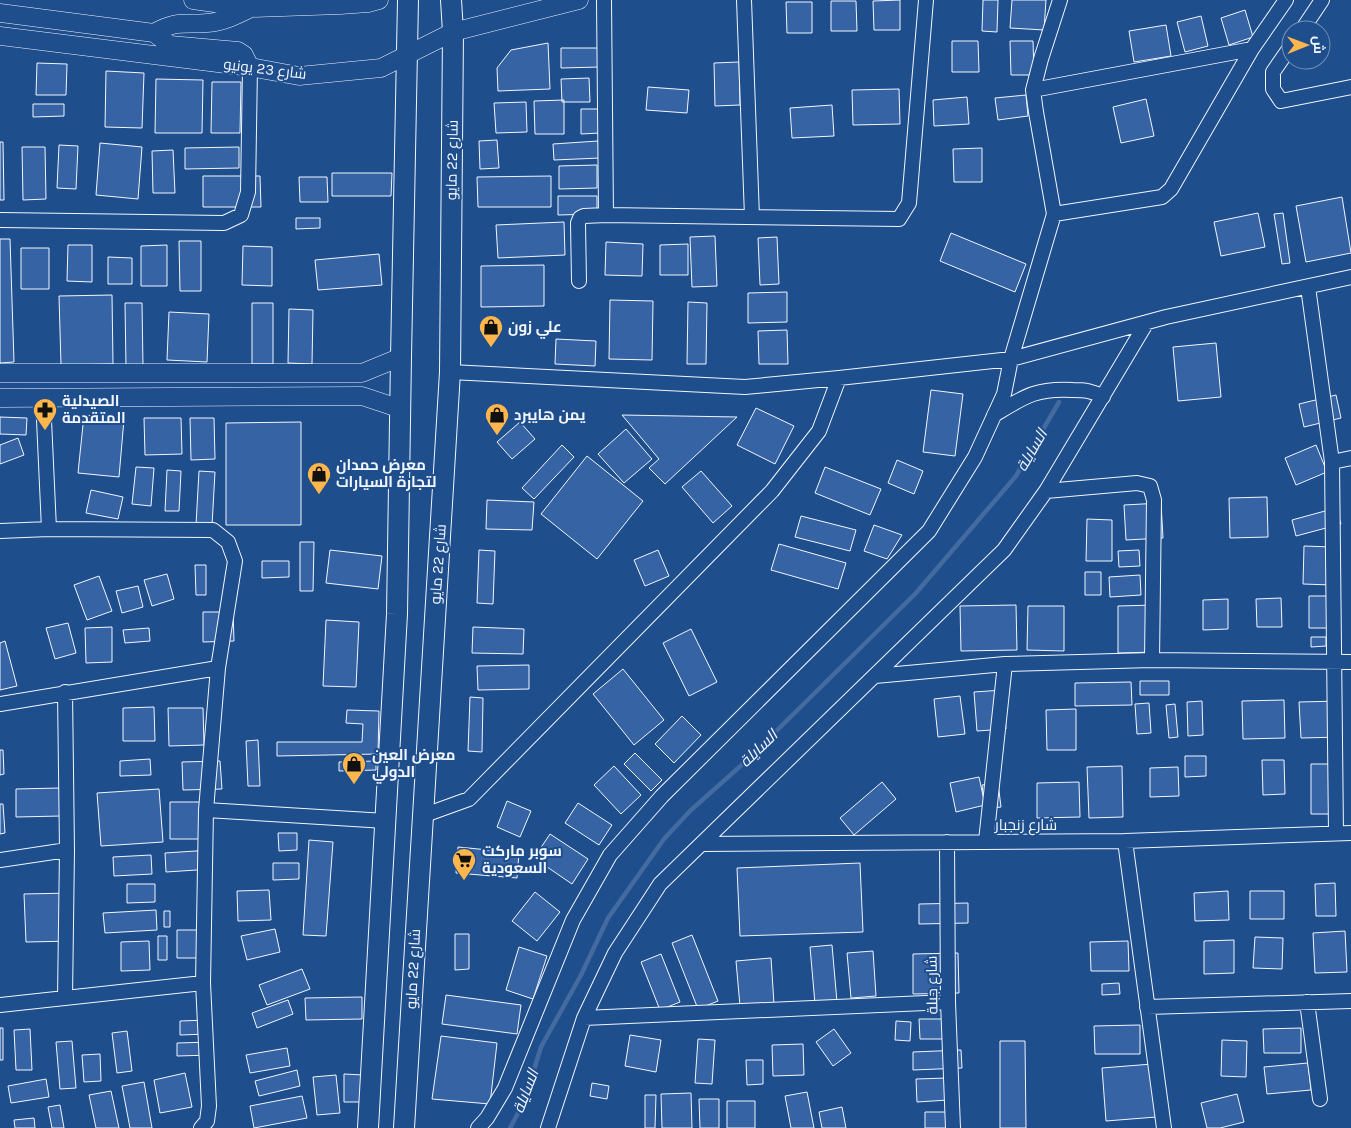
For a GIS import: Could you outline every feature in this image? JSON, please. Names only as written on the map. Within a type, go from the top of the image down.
[{"type":"main road","points":[[368,1128],[397,614],[401,409],[400,357],[408,0]]},
{"type":"main road","name":"شارع 22 مايو","points":[[404,1128],[450,372],[453,32],[451,0]]},
{"type":"street","points":[[192,0],[251,4],[340,6],[368,4],[379,0]]},
{"type":"street","name":"شارع 23 يونيو","points":[[0,36],[250,67],[299,76],[381,68],[453,32],[580,0]]},
{"type":"street","points":[[604,0],[606,215]]},
{"type":"street","points":[[744,0],[752,217]]},
{"type":"street","points":[[580,280],[578,223],[580,218],[584,216],[899,219],[909,203],[926,0]]},
{"type":"street","points":[[478,1128],[487,1118],[505,1088],[573,920],[610,855],[662,796],[929,531],[975,457],[1004,394],[1011,359],[1054,214],[1036,112],[1034,90],[1041,59],[1060,0]]},
{"type":"street","points":[[1054,214],[1162,197],[1170,190],[1252,49],[1286,0]]},
{"type":"street","points":[[1309,20],[1322,0]]},
{"type":"street","points":[[154,33],[178,23],[208,23],[229,19],[251,4]]},
{"type":"street","points":[[0,13],[154,33],[170,45],[238,51],[244,55],[250,67],[248,192],[240,215],[224,223],[0,220]]},
{"type":"street","points":[[1034,90],[1252,49]]},
{"type":"street","points":[[1281,60],[1273,72],[1273,90],[1281,101],[1351,87]]},
{"type":"street","points":[[450,372],[745,387],[839,378],[1011,359],[1147,322],[1351,277]]},
{"type":"street","points":[[1308,287],[1332,462],[1336,833]]},
{"type":"street","points":[[548,1128],[584,1018],[615,953],[660,884],[1004,550],[1046,491],[1147,322]]},
{"type":"street","points":[[361,373],[400,357]]},
{"type":"street","points":[[0,373],[361,373],[367,375],[372,385],[369,392],[362,396]]},
{"type":"street","points":[[422,816],[469,799],[772,491],[819,431],[839,378]]},
{"type":"street","points":[[994,415],[1023,398],[1043,390],[1093,391],[1103,397]]},
{"type":"street","points":[[0,398],[362,396],[401,409]]},
{"type":"street","points":[[43,398],[50,529]]},
{"type":"street","points":[[1332,462],[1351,458]]},
{"type":"street","points":[[1046,491],[1137,483],[1150,486],[1154,500],[1152,660]]},
{"type":"street","points":[[0,531],[50,529],[213,530],[228,542],[235,561],[218,668],[206,810],[202,983],[208,1106],[207,1121],[202,1128]]},
{"type":"street","points":[[875,676],[1005,664],[1152,660],[1351,662]]},
{"type":"street","points":[[986,841],[1005,664]]},
{"type":"street","points":[[0,704],[218,668]]},
{"type":"street","points":[[65,998],[68,850],[66,692]]},
{"type":"street","points":[[206,810],[386,821]]},
{"type":"street","name":"شارع زنجبار","points":[[702,844],[1125,841],[1351,833]]},
{"type":"street","points":[[1125,841],[1164,1128]]},
{"type":"street","name":"شارع جبلة","points":[[948,842],[948,1002],[953,1128]]},
{"type":"street","points":[[0,860],[68,850]]},
{"type":"street","points":[[0,1005],[202,983]]},
{"type":"street","points":[[1147,1007],[1351,1001]]},
{"type":"street","points":[[584,1018],[948,1002]]},
{"type":"street","points":[[1307,1002],[1320,1099]]},
{"type":"building","points":[[900,0],[900,30],[874,30],[873,1]]},
{"type":"building","points":[[983,0],[998,0],[997,32],[982,31]]},
{"type":"building","points":[[1012,0],[1046,0],[1044,30],[1010,28]]},
{"type":"building","points":[[831,1],[856,1],[857,31],[831,31]]},
{"type":"building","points":[[786,2],[812,2],[812,33],[787,33]]},
{"type":"building","points":[[1245,10],[1253,37],[1229,45],[1221,18]]},
{"type":"building","points":[[1201,16],[1208,46],[1185,52],[1177,22]]},
{"type":"building","points":[[1166,25],[1171,56],[1134,62],[1129,31]]},
{"type":"building","points":[[952,41],[978,41],[979,72],[952,72]]},
{"type":"building","points":[[1010,41],[1033,41],[1034,75],[1011,75]]},
{"type":"building","points":[[548,43],[550,89],[498,91],[497,68],[511,50]]},
{"type":"building","points":[[561,48],[600,48],[600,67],[561,68]]},
{"type":"building","points":[[739,62],[740,105],[715,106],[714,63]]},
{"type":"building","points":[[37,63],[67,64],[66,95],[36,95]]},
{"type":"building","points":[[106,71],[144,73],[142,128],[105,127]]},
{"type":"building","points":[[589,78],[590,102],[562,102],[561,79]]},
{"type":"building","points":[[156,79],[203,80],[202,133],[155,133]]},
{"type":"building","points":[[212,82],[241,82],[240,133],[211,133]]},
{"type":"building","points":[[648,87],[689,90],[687,113],[646,110]]},
{"type":"building","points":[[899,89],[900,124],[853,125],[852,90]]},
{"type":"building","points":[[1026,95],[1028,116],[998,120],[995,98]]},
{"type":"building","points":[[967,97],[969,124],[934,126],[933,100]]},
{"type":"building","points":[[1146,99],[1154,136],[1121,143],[1113,107]]},
{"type":"building","points":[[564,100],[564,134],[535,134],[534,101]]},
{"type":"building","points":[[526,102],[527,132],[496,133],[494,103]]},
{"type":"building","points":[[33,104],[64,104],[64,116],[33,117]]},
{"type":"building","points":[[832,105],[834,136],[792,138],[790,108]]},
{"type":"building","points":[[581,109],[600,109],[600,133],[581,134]]},
{"type":"building","points":[[497,140],[499,168],[480,169],[479,141]]},
{"type":"building","points":[[598,141],[600,158],[554,160],[553,144]]},
{"type":"building","points":[[0,142],[3,142],[4,200],[0,200]]},
{"type":"building","points":[[100,143],[142,147],[138,199],[96,195]]},
{"type":"building","points":[[59,145],[78,146],[76,189],[57,188]]},
{"type":"building","points":[[22,147],[45,147],[46,199],[23,200]]},
{"type":"building","points":[[239,147],[239,168],[185,169],[185,148]]},
{"type":"building","points":[[982,148],[982,182],[954,182],[953,149]]},
{"type":"building","points":[[173,150],[175,193],[153,193],[152,151]]},
{"type":"building","points":[[597,165],[597,188],[559,189],[559,166]]},
{"type":"building","points":[[332,173],[392,173],[391,196],[332,196]]},
{"type":"building","points":[[203,176],[260,176],[261,207],[203,207]]},
{"type":"building","points":[[551,176],[551,207],[478,207],[477,177]]},
{"type":"building","points":[[299,177],[327,177],[328,202],[300,202]]},
{"type":"building","points":[[558,196],[597,196],[597,214],[558,215]]},
{"type":"building","points":[[1342,197],[1351,253],[1306,262],[1296,206]]},
{"type":"building","points":[[1258,213],[1265,247],[1221,256],[1214,222]]},
{"type":"building","points":[[1283,213],[1290,263],[1282,264],[1274,214]]},
{"type":"building","points":[[296,218],[320,218],[320,228],[296,229]]},
{"type":"building","points":[[564,222],[565,255],[498,258],[496,225]]},
{"type":"building","points":[[951,233],[1026,264],[1015,292],[940,261]]},
{"type":"building","points":[[715,236],[717,286],[692,287],[690,237]]},
{"type":"building","points":[[777,237],[779,284],[760,285],[758,238]]},
{"type":"building","points":[[0,239],[10,239],[14,362],[0,363]]},
{"type":"building","points":[[179,241],[201,241],[201,291],[180,291]]},
{"type":"building","points":[[606,242],[643,244],[642,276],[605,275]]},
{"type":"building","points":[[688,244],[688,275],[660,275],[660,245]]},
{"type":"building","points":[[68,245],[92,245],[92,282],[67,281]]},
{"type":"building","points":[[167,245],[167,286],[141,286],[141,246]]},
{"type":"building","points":[[243,246],[272,247],[272,286],[242,285]]},
{"type":"building","points":[[21,248],[49,248],[49,289],[21,289]]},
{"type":"building","points":[[379,254],[382,285],[318,290],[315,260]]},
{"type":"building","points":[[108,257],[132,258],[132,284],[108,284]]},
{"type":"building","points":[[544,265],[544,306],[481,307],[481,266]]},
{"type":"building","points":[[787,292],[787,322],[748,323],[748,293]]},
{"type":"building","points":[[112,295],[113,364],[61,365],[59,296]]},
{"type":"building","points":[[610,300],[653,301],[652,360],[609,359]]},
{"type":"building","points":[[688,302],[707,303],[706,364],[687,364]]},
{"type":"building","points":[[125,303],[142,303],[143,367],[126,367]]},
{"type":"building","points":[[252,303],[273,303],[273,364],[252,364]]},
{"type":"building","points":[[289,309],[313,310],[312,364],[288,363]]},
{"type":"building","points":[[169,312],[209,314],[207,362],[167,360]]},
{"type":"building","points":[[787,330],[788,364],[759,364],[758,331]]},
{"type":"building","points":[[556,339],[596,341],[595,366],[555,364]]},
{"type":"building","points":[[1216,343],[1221,397],[1178,401],[1173,347]]},
{"type":"building","points":[[931,390],[963,394],[955,456],[923,452]]},
{"type":"building","points":[[1336,395],[1341,418],[1304,427],[1299,404]]},
{"type":"building","points":[[756,408],[794,426],[775,464],[737,445]]},
{"type":"building","points":[[84,415],[124,419],[119,477],[78,473]]},
{"type":"building","points":[[622,415],[737,417],[665,484],[649,468],[659,459]]},
{"type":"building","points":[[0,417],[27,418],[26,435],[0,434]]},
{"type":"building","points":[[144,418],[181,418],[182,454],[145,455]]},
{"type":"building","points":[[190,418],[214,418],[215,459],[191,460]]},
{"type":"building","points":[[301,422],[301,525],[226,525],[226,423]]},
{"type":"building","points":[[520,422],[535,439],[512,459],[497,442]]},
{"type":"building","points":[[626,429],[652,459],[624,483],[598,454]]},
{"type":"building","points":[[18,438],[24,455],[0,464],[0,445]]},
{"type":"building","points":[[562,445],[574,457],[534,499],[522,488]]},
{"type":"building","points":[[1316,445],[1327,472],[1296,485],[1285,458]]},
{"type":"building","points":[[587,456],[643,501],[597,559],[541,514]]},
{"type":"building","points":[[897,460],[923,471],[914,494],[888,483]]},
{"type":"building","points":[[136,467],[154,468],[151,506],[132,504]]},
{"type":"building","points":[[825,467],[881,489],[870,515],[815,493]]},
{"type":"building","points":[[167,470],[181,471],[179,511],[165,511]]},
{"type":"building","points":[[199,471],[215,472],[212,526],[196,525]]},
{"type":"building","points":[[701,471],[732,506],[713,523],[682,487]]},
{"type":"building","points":[[91,490],[123,497],[118,519],[86,513]]},
{"type":"building","points":[[1267,497],[1268,537],[1230,538],[1229,498]]},
{"type":"building","points":[[487,500],[534,502],[532,530],[486,529]]},
{"type":"building","points":[[1161,503],[1163,538],[1126,540],[1124,505]]},
{"type":"building","points":[[1336,508],[1341,524],[1296,536],[1292,520]]},
{"type":"building","points":[[801,516],[856,530],[850,551],[795,537]]},
{"type":"building","points":[[1087,519],[1112,520],[1112,561],[1086,561]]},
{"type":"building","points":[[874,525],[902,535],[887,559],[864,551]]},
{"type":"building","points":[[300,542],[314,542],[313,591],[300,591]]},
{"type":"building","points":[[779,544],[846,563],[838,589],[771,570]]},
{"type":"building","points":[[1304,546],[1333,547],[1332,585],[1303,584]]},
{"type":"building","points":[[330,550],[382,556],[378,589],[326,583]]},
{"type":"building","points":[[479,550],[495,551],[493,604],[477,603]]},
{"type":"building","points":[[658,550],[669,576],[645,586],[634,560]]},
{"type":"building","points":[[1139,550],[1140,566],[1119,567],[1118,551]]},
{"type":"building","points":[[262,561],[289,561],[289,577],[262,578]]},
{"type":"building","points":[[195,565],[206,565],[206,595],[196,595]]},
{"type":"building","points":[[1085,572],[1101,572],[1101,595],[1085,595]]},
{"type":"building","points":[[167,574],[174,599],[152,606],[144,580]]},
{"type":"building","points":[[1140,575],[1141,595],[1110,597],[1109,577]]},
{"type":"building","points":[[99,576],[112,611],[87,620],[74,585]]},
{"type":"building","points":[[138,586],[143,607],[122,613],[116,591]]},
{"type":"building","points":[[1309,596],[1335,596],[1335,628],[1309,628]]},
{"type":"building","points":[[1281,598],[1282,627],[1257,627],[1256,599]]},
{"type":"building","points":[[1228,599],[1228,629],[1203,630],[1203,600]]},
{"type":"building","points":[[1016,605],[1017,650],[961,651],[960,606]]},
{"type":"building","points":[[1155,605],[1156,652],[1118,653],[1118,606]]},
{"type":"building","points":[[1028,606],[1064,606],[1064,651],[1027,650]]},
{"type":"building","points":[[203,612],[233,612],[234,641],[203,642]]},
{"type":"building","points":[[326,620],[359,622],[356,687],[323,686]]},
{"type":"building","points":[[68,623],[76,653],[55,659],[46,628]]},
{"type":"building","points":[[112,627],[112,662],[86,663],[85,628]]},
{"type":"building","points":[[473,627],[524,629],[523,654],[472,653]]},
{"type":"building","points":[[149,628],[150,641],[125,643],[123,630]]},
{"type":"building","points":[[691,629],[717,682],[689,696],[663,643]]},
{"type":"building","points":[[1311,637],[1326,637],[1326,646],[1311,647]]},
{"type":"building","points":[[5,641],[17,686],[0,690],[0,643]]},
{"type":"building","points":[[529,665],[529,689],[478,690],[477,666]]},
{"type":"building","points":[[623,669],[664,720],[634,745],[593,694]]},
{"type":"building","points":[[1140,681],[1169,681],[1169,695],[1140,695]]},
{"type":"building","points":[[1131,682],[1132,705],[1075,706],[1075,683]]},
{"type":"building","points":[[1003,690],[1006,729],[977,731],[974,692]]},
{"type":"building","points":[[960,696],[965,734],[938,737],[934,699]]},
{"type":"building","points":[[470,697],[483,698],[482,752],[468,751]]},
{"type":"building","points":[[1284,700],[1285,738],[1243,739],[1242,701]]},
{"type":"building","points":[[1202,701],[1203,735],[1188,736],[1187,702]]},
{"type":"building","points":[[1341,701],[1342,737],[1301,738],[1299,702]]},
{"type":"building","points":[[1149,703],[1151,733],[1137,734],[1135,704]]},
{"type":"building","points":[[1175,704],[1178,737],[1169,738],[1166,705]]},
{"type":"building","points":[[154,707],[155,741],[123,741],[123,708]]},
{"type":"building","points":[[168,708],[203,708],[204,745],[169,746]]},
{"type":"building","points":[[1076,709],[1076,750],[1047,750],[1046,710]]},
{"type":"building","points":[[347,710],[379,711],[378,754],[277,756],[277,742],[362,742],[363,724],[346,723]]},
{"type":"building","points":[[682,716],[701,735],[674,763],[655,744]]},
{"type":"building","points":[[258,740],[260,786],[248,786],[246,741]]},
{"type":"building","points":[[0,750],[3,750],[4,774],[0,775]]},
{"type":"building","points":[[635,753],[662,780],[651,791],[624,764]]},
{"type":"building","points":[[1185,756],[1206,756],[1206,776],[1185,777]]},
{"type":"building","points":[[150,759],[151,775],[120,776],[120,761]]},
{"type":"building","points":[[1262,760],[1284,760],[1285,794],[1263,795]]},
{"type":"building","points":[[220,761],[222,789],[183,790],[182,762]]},
{"type":"building","points":[[376,761],[376,770],[339,771],[339,762]]},
{"type":"building","points":[[1311,764],[1338,764],[1338,814],[1311,814]]},
{"type":"building","points":[[614,766],[641,795],[621,814],[594,785]]},
{"type":"building","points":[[1122,766],[1123,817],[1089,818],[1087,767]]},
{"type":"building","points":[[1178,767],[1179,796],[1150,797],[1150,768]]},
{"type":"building","points":[[979,777],[985,805],[956,812],[950,783]]},
{"type":"building","points":[[882,782],[896,799],[854,835],[840,818]]},
{"type":"building","points":[[1079,782],[1080,817],[1037,818],[1037,783]]},
{"type":"building","points":[[998,783],[1001,807],[985,809],[982,785]]},
{"type":"building","points":[[60,788],[61,816],[16,817],[16,789]]},
{"type":"building","points":[[159,789],[163,842],[101,846],[97,793]]},
{"type":"building","points":[[507,801],[531,811],[520,837],[497,827]]},
{"type":"building","points":[[170,802],[207,802],[207,839],[170,839]]},
{"type":"building","points":[[578,803],[612,825],[599,845],[565,823]]},
{"type":"building","points":[[0,804],[3,804],[5,833],[0,834]]},
{"type":"building","points":[[278,833],[297,833],[297,850],[279,851]]},
{"type":"building","points":[[550,834],[588,859],[572,884],[534,858]]},
{"type":"building","points":[[309,840],[333,842],[326,936],[303,935]]},
{"type":"building","points":[[458,847],[519,853],[517,878],[456,873]]},
{"type":"building","points":[[211,850],[212,869],[166,872],[165,853]]},
{"type":"building","points":[[151,855],[152,874],[114,876],[113,857]]},
{"type":"building","points":[[273,863],[299,863],[299,879],[273,880]]},
{"type":"building","points":[[860,863],[863,932],[740,936],[737,868]]},
{"type":"building","points":[[1335,883],[1336,916],[1316,916],[1315,884]]},
{"type":"building","points":[[127,884],[155,884],[155,902],[127,903]]},
{"type":"building","points":[[269,890],[271,920],[238,921],[237,891]]},
{"type":"building","points":[[1228,891],[1229,920],[1195,921],[1194,893]]},
{"type":"building","points":[[1250,891],[1284,891],[1284,919],[1250,919]]},
{"type":"building","points":[[535,892],[560,912],[537,941],[512,921]]},
{"type":"building","points":[[71,893],[72,941],[26,942],[24,894]]},
{"type":"building","points":[[968,903],[968,923],[919,924],[919,904]]},
{"type":"building","points":[[156,910],[157,930],[105,933],[103,913]]},
{"type":"building","points":[[164,911],[170,911],[170,927],[164,927]]},
{"type":"building","points":[[275,929],[280,952],[247,960],[241,936]]},
{"type":"building","points":[[177,930],[203,930],[203,958],[177,958]]},
{"type":"building","points":[[1345,931],[1347,972],[1315,973],[1313,933]]},
{"type":"building","points":[[455,934],[469,934],[469,969],[455,970]]},
{"type":"building","points":[[692,935],[718,1001],[698,1009],[672,943]]},
{"type":"building","points":[[158,936],[167,936],[167,960],[158,960]]},
{"type":"building","points":[[1255,937],[1283,938],[1282,969],[1253,968]]},
{"type":"building","points":[[1234,940],[1234,973],[1204,974],[1204,941]]},
{"type":"building","points":[[149,941],[150,970],[121,971],[121,942]]},
{"type":"building","points":[[1128,941],[1129,971],[1091,971],[1090,942]]},
{"type":"building","points":[[832,945],[837,1002],[815,1004],[810,947]]},
{"type":"building","points":[[519,947],[547,956],[533,999],[506,990]]},
{"type":"building","points":[[873,951],[876,996],[851,998],[847,953]]},
{"type":"building","points":[[958,953],[959,993],[913,994],[913,954]]},
{"type":"building","points":[[661,954],[680,1002],[660,1010],[641,962]]},
{"type":"building","points":[[771,958],[774,1004],[740,1006],[736,961]]},
{"type":"building","points":[[302,969],[310,989],[267,1005],[259,985]]},
{"type":"building","points":[[1119,983],[1120,994],[1102,995],[1102,984]]},
{"type":"building","points":[[446,995],[521,1005],[517,1034],[442,1024]]},
{"type":"building","points":[[362,997],[362,1019],[306,1020],[305,998]]},
{"type":"building","points":[[288,1000],[293,1014],[257,1028],[252,1013]]},
{"type":"building","points":[[919,1019],[952,1019],[952,1039],[920,1039]]},
{"type":"building","points":[[208,1020],[208,1034],[180,1035],[180,1021]]},
{"type":"building","points":[[896,1021],[911,1022],[910,1041],[895,1040]]},
{"type":"building","points":[[1140,1025],[1140,1054],[1095,1054],[1094,1026]]},
{"type":"building","points":[[0,1028],[3,1028],[3,1060],[0,1060]]},
{"type":"building","points":[[1301,1028],[1301,1053],[1264,1053],[1263,1029]]},
{"type":"building","points":[[30,1029],[32,1070],[16,1070],[14,1030]]},
{"type":"building","points":[[834,1029],[851,1053],[833,1066],[816,1042]]},
{"type":"building","points":[[127,1031],[132,1071],[117,1073],[112,1033]]},
{"type":"building","points":[[630,1035],[661,1040],[656,1072],[625,1066]]},
{"type":"building","points":[[441,1036],[497,1043],[490,1104],[432,1099]]},
{"type":"building","points":[[698,1039],[715,1040],[712,1084],[695,1083]]},
{"type":"building","points":[[1222,1040],[1247,1041],[1246,1077],[1221,1076]]},
{"type":"building","points":[[72,1041],[76,1088],[60,1089],[56,1042]]},
{"type":"building","points":[[1000,1041],[1025,1041],[1026,1128],[1000,1128]]},
{"type":"building","points":[[212,1042],[212,1055],[177,1056],[177,1043]]},
{"type":"building","points":[[803,1044],[804,1075],[773,1076],[772,1045]]},
{"type":"building","points":[[287,1048],[290,1066],[250,1073],[246,1055]]},
{"type":"building","points":[[961,1050],[962,1068],[913,1070],[913,1052]]},
{"type":"building","points":[[100,1054],[101,1081],[84,1082],[82,1055]]},
{"type":"building","points":[[746,1060],[763,1060],[763,1084],[747,1085]]},
{"type":"building","points":[[1308,1063],[1311,1090],[1267,1094],[1264,1067]]},
{"type":"building","points":[[1152,1064],[1156,1117],[1106,1121],[1102,1068]]},
{"type":"building","points":[[297,1070],[300,1086],[259,1096],[255,1081]]},
{"type":"building","points":[[185,1073],[192,1107],[160,1113],[154,1080]]},
{"type":"building","points":[[344,1074],[363,1075],[363,1102],[344,1102]]},
{"type":"building","points":[[336,1075],[340,1113],[317,1115],[313,1077]]},
{"type":"building","points":[[947,1078],[948,1100],[917,1102],[916,1079]]},
{"type":"building","points":[[46,1079],[49,1097],[11,1103],[8,1086]]},
{"type":"building","points":[[144,1082],[152,1128],[130,1128],[122,1086]]},
{"type":"building","points":[[592,1083],[609,1086],[607,1099],[590,1096]]},
{"type":"building","points":[[111,1091],[119,1128],[96,1128],[89,1095]]},
{"type":"building","points":[[807,1092],[814,1128],[791,1128],[785,1096]]},
{"type":"building","points":[[691,1093],[692,1128],[662,1128],[661,1094]]},
{"type":"building","points":[[1237,1094],[1244,1122],[1220,1128],[1207,1128],[1201,1103]]},
{"type":"building","points":[[645,1095],[656,1095],[655,1128],[645,1128]]},
{"type":"building","points":[[302,1096],[307,1118],[254,1128],[250,1106]]},
{"type":"building","points":[[699,1099],[719,1099],[719,1128],[700,1128]]},
{"type":"building","points":[[727,1101],[755,1101],[755,1128],[727,1128]]},
{"type":"building","points":[[60,1105],[64,1128],[52,1128],[48,1107]]},
{"type":"building","points":[[842,1107],[846,1128],[822,1128],[819,1112]]},
{"type":"building","points":[[925,1112],[951,1112],[951,1128],[925,1128]]},
{"type":"building","points":[[34,1118],[35,1128],[15,1128],[14,1120]]},
{"type":"waterway","name":"السايلة","points":[[510,1128],[524,1102],[541,1047],[581,975],[608,918],[664,839],[690,811],[746,761],[916,593],[1016,476],[1059,402]]},
{"type":"place","name":"علي زون","points":[[491,348]]},
{"type":"place","name":"الصيدلية المتقدمة","points":[[45,431]]},
{"type":"place","name":"يمن هايبرد","points":[[497,436]]},
{"type":"place","name":"معرض حمدان لتجارة السيارات","points":[[319,495]]},
{"type":"place","name":"معرض العين الدولي","points":[[354,785]]},
{"type":"place","name":"سوبر ماركت السعودية","points":[[464,881]]}]
